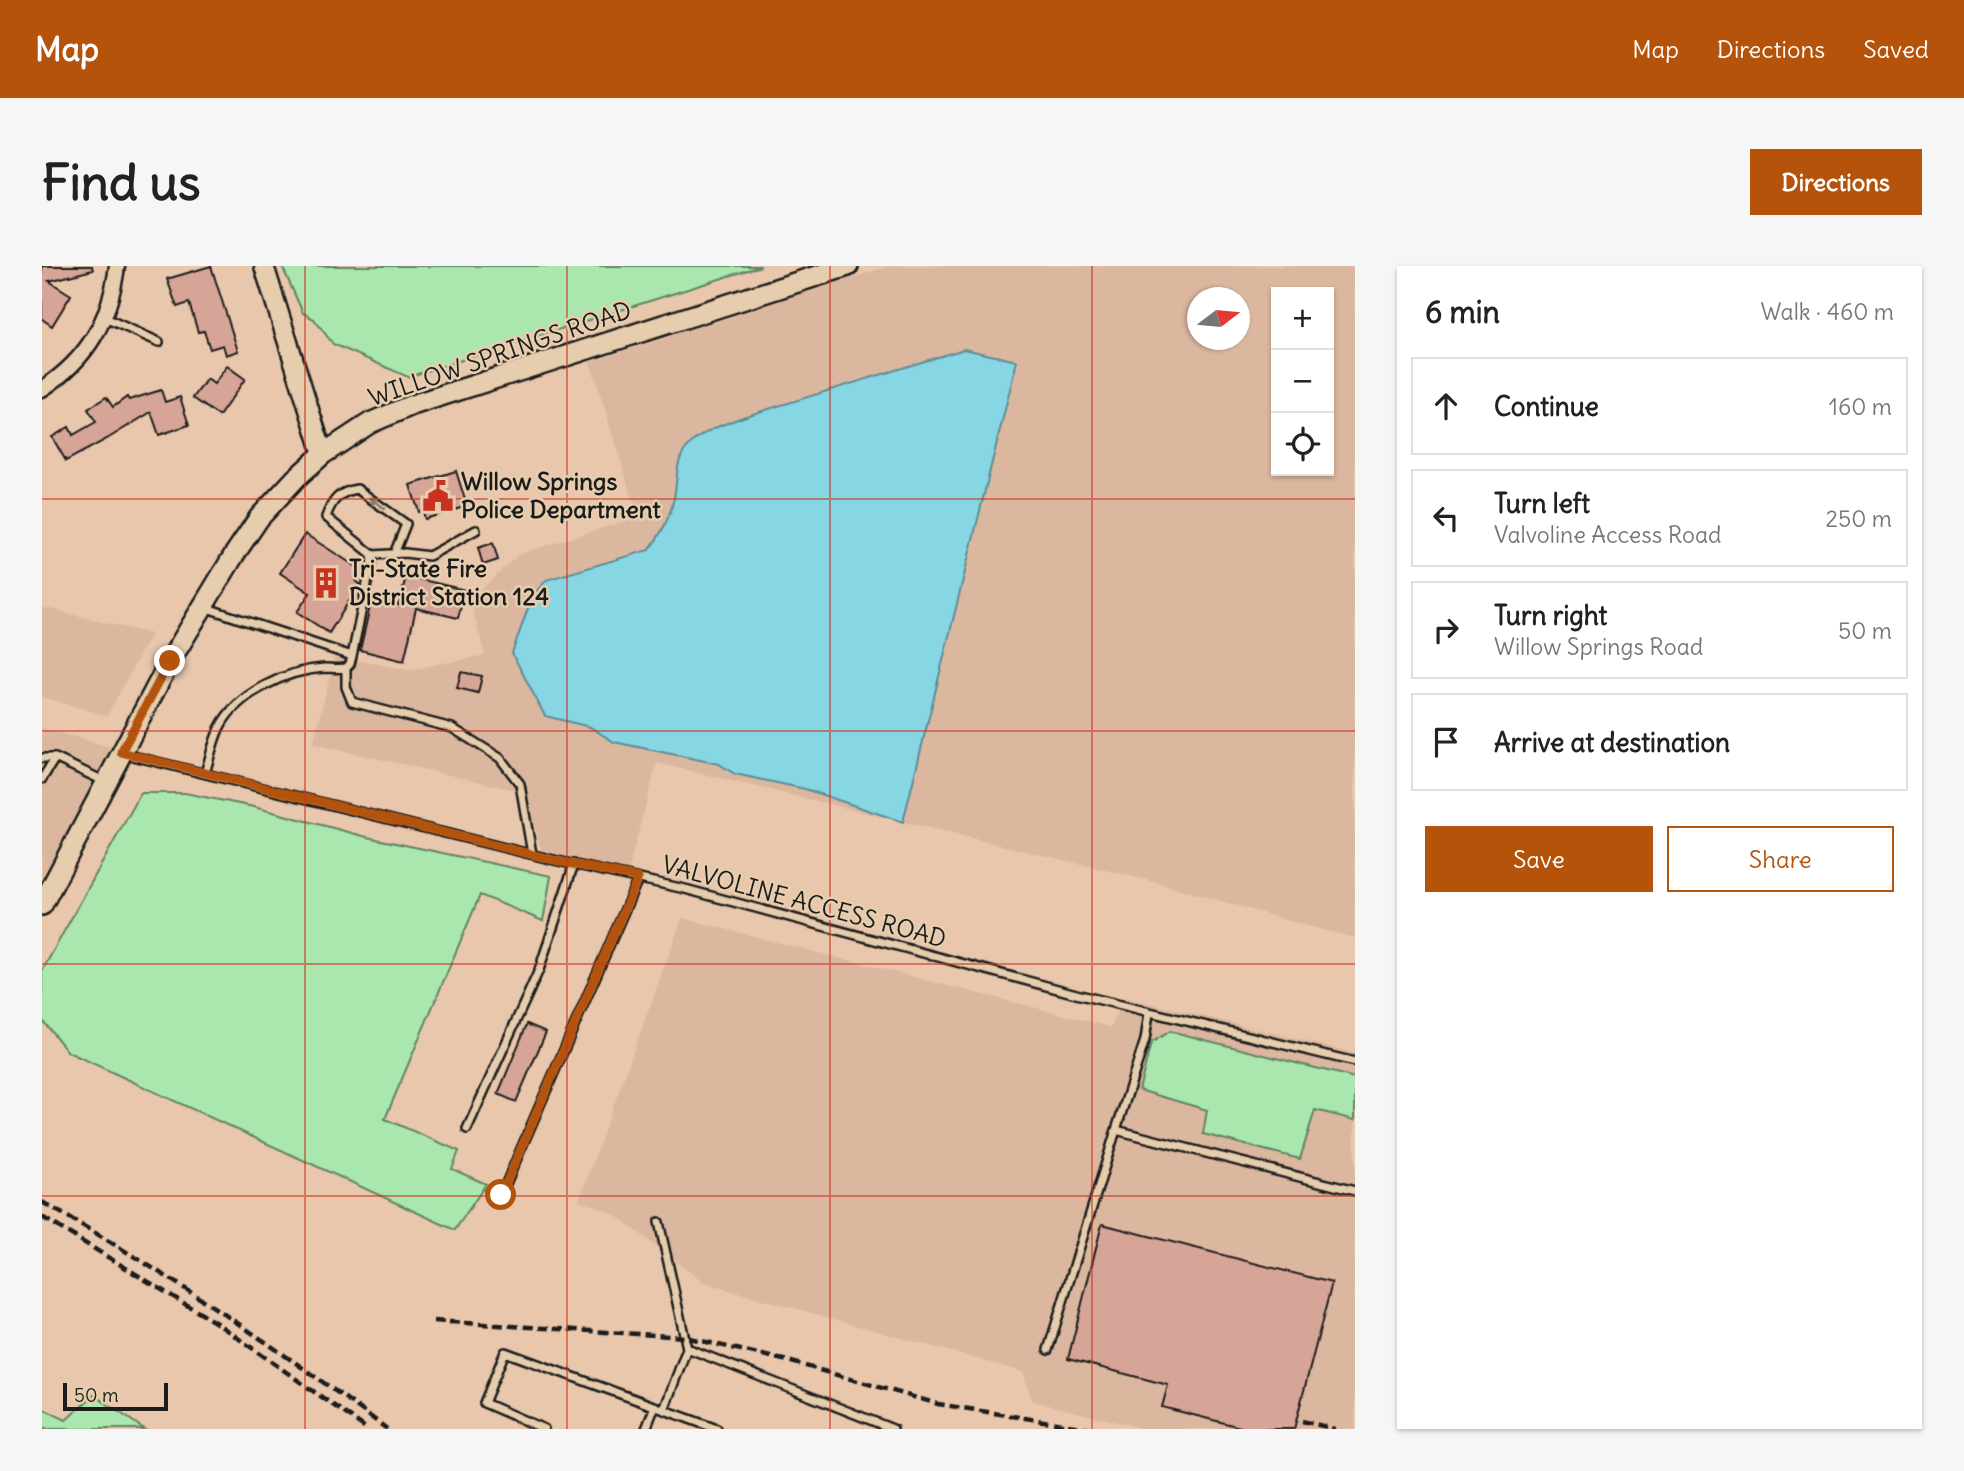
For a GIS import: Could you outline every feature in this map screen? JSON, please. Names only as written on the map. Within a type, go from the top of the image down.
[{"type":"main road","name":"WILLOW SPRINGS ROAD","points":[[42,905],[170,661],[203,607],[260,518],[290,484],[324,454],[370,423],[412,405],[848,266]]},
{"type":"street","points":[[42,389],[59,378],[96,335],[114,291],[117,266]]},
{"type":"street","points":[[264,266],[324,454]]},
{"type":"lane","points":[[105,318],[159,342]]},
{"type":"lane","points":[[394,554],[407,524],[357,489],[345,491],[331,502],[326,517],[373,555],[429,556],[476,530]]},
{"type":"lane","points":[[373,555],[352,656],[346,668],[346,687],[352,702],[452,728],[499,758],[520,784],[532,854]]},
{"type":"lane","points":[[203,607],[352,656]]},
{"type":"lane","points":[[205,773],[220,726],[244,698],[281,678],[324,668],[346,668]]},
{"type":"lane","name":"VALVOLINE ACCESS ROAD","points":[[121,752],[573,864],[685,889],[1149,1013],[1355,1062]]},
{"type":"lane","points":[[42,758],[55,758],[107,782]]},
{"type":"lane","points":[[42,779],[55,758]]},
{"type":"lane","points":[[467,1129],[539,971],[573,864]]},
{"type":"lane","points":[[501,1195],[638,878]]},
{"type":"lane","points":[[1048,1350],[1129,1084],[1145,1040],[1149,1013]]},
{"type":"lane","points":[[1116,1130],[1355,1191]]},
{"type":"lane","points":[[659,1222],[687,1348],[664,1410]]},
{"type":"lane","points":[[687,1348],[893,1429]]},
{"type":"lane","points":[[544,1429],[484,1403],[505,1352],[717,1429]]},
{"type":"lane","points":[[646,1429],[655,1406]]},
{"type":"shaded area","points":[[889,266],[1355,266],[1355,938],[1155,882],[657,763],[628,872],[542,851],[524,792],[313,744],[335,656],[409,670],[485,655],[470,600],[519,554],[638,517],[590,362]]},
{"type":"shaded area","points":[[42,607],[151,634],[107,716],[42,697]]},
{"type":"shaded area","points":[[42,728],[115,748],[42,890]]},
{"type":"shaded area","points":[[682,918],[1111,1027],[1124,997],[1355,1053],[1355,1429],[1144,1429],[1032,1401],[1023,1372],[704,1283],[614,1214],[579,1200]]},
{"type":"green space","points":[[282,266],[761,266],[408,377],[333,344],[314,319],[303,313]]},
{"type":"green space","points":[[141,793],[185,793],[254,807],[367,837],[551,876],[543,921],[480,895],[385,1119],[459,1151],[452,1169],[486,1184],[455,1230],[68,1052],[42,1020],[42,971]]},
{"type":"green space","points":[[1170,1031],[1355,1078],[1355,1120],[1315,1110],[1300,1159],[1203,1134],[1207,1110],[1139,1090],[1151,1043]]},
{"type":"green space","points":[[94,1395],[144,1429],[42,1429],[42,1408],[66,1420]]},
{"type":"water","points":[[964,349],[1017,361],[903,822],[805,789],[735,774],[719,764],[614,742],[590,727],[545,716],[512,653],[532,597],[546,580],[649,550],[669,515],[679,462],[690,444],[712,429],[746,416]]},
{"type":"building","points":[[42,266],[92,266],[93,270],[49,281],[71,295],[52,326],[42,319]]},
{"type":"building","points":[[211,266],[238,351],[226,355],[223,345],[210,349],[204,331],[198,332],[189,303],[177,307],[167,279]]},
{"type":"building","points":[[227,366],[245,379],[219,416],[193,398],[207,379],[214,384]]},
{"type":"building","points":[[161,390],[165,402],[180,397],[189,425],[159,435],[151,412],[66,461],[52,437],[69,427],[73,435],[96,422],[88,409],[106,397],[113,407],[127,397],[129,400]]},
{"type":"building","name":"Willow Springs Police Department","points":[[456,471],[467,506],[425,519],[423,511],[419,512],[410,485]]},
{"type":"building","name":"Tri-State Fire District Station 124","points":[[305,534],[363,571],[356,581],[360,584],[329,633],[297,612],[310,593],[280,573]]},
{"type":"building","points":[[493,543],[498,560],[483,565],[478,548]]},
{"type":"building","points":[[406,576],[465,590],[458,618],[416,608],[404,661],[360,650],[372,598],[399,605]]},
{"type":"building","points":[[461,672],[482,676],[478,693],[457,688]]},
{"type":"building","points":[[527,1024],[546,1032],[516,1102],[498,1094]]},
{"type":"building","points":[[1102,1224],[1332,1283],[1294,1429],[1248,1429],[1162,1407],[1168,1385],[1068,1359]]},
{"type":"railway","points":[[42,1202],[218,1310],[387,1429]]},
{"type":"railway","points":[[42,1217],[218,1324],[367,1429]]},
{"type":"railway","points":[[434,1321],[685,1337],[788,1361],[938,1404],[1093,1429]]},
{"type":"railway","points":[[1302,1421],[1335,1429]]},
{"type":"place","name":"Willow Springs Police Department","points":[[438,496]]},
{"type":"place","name":"Tri-State Fire District Station 124","points":[[326,583]]},
{"type":"route","points":[[170,661],[121,752],[558,861],[638,878],[501,1195]]}]
